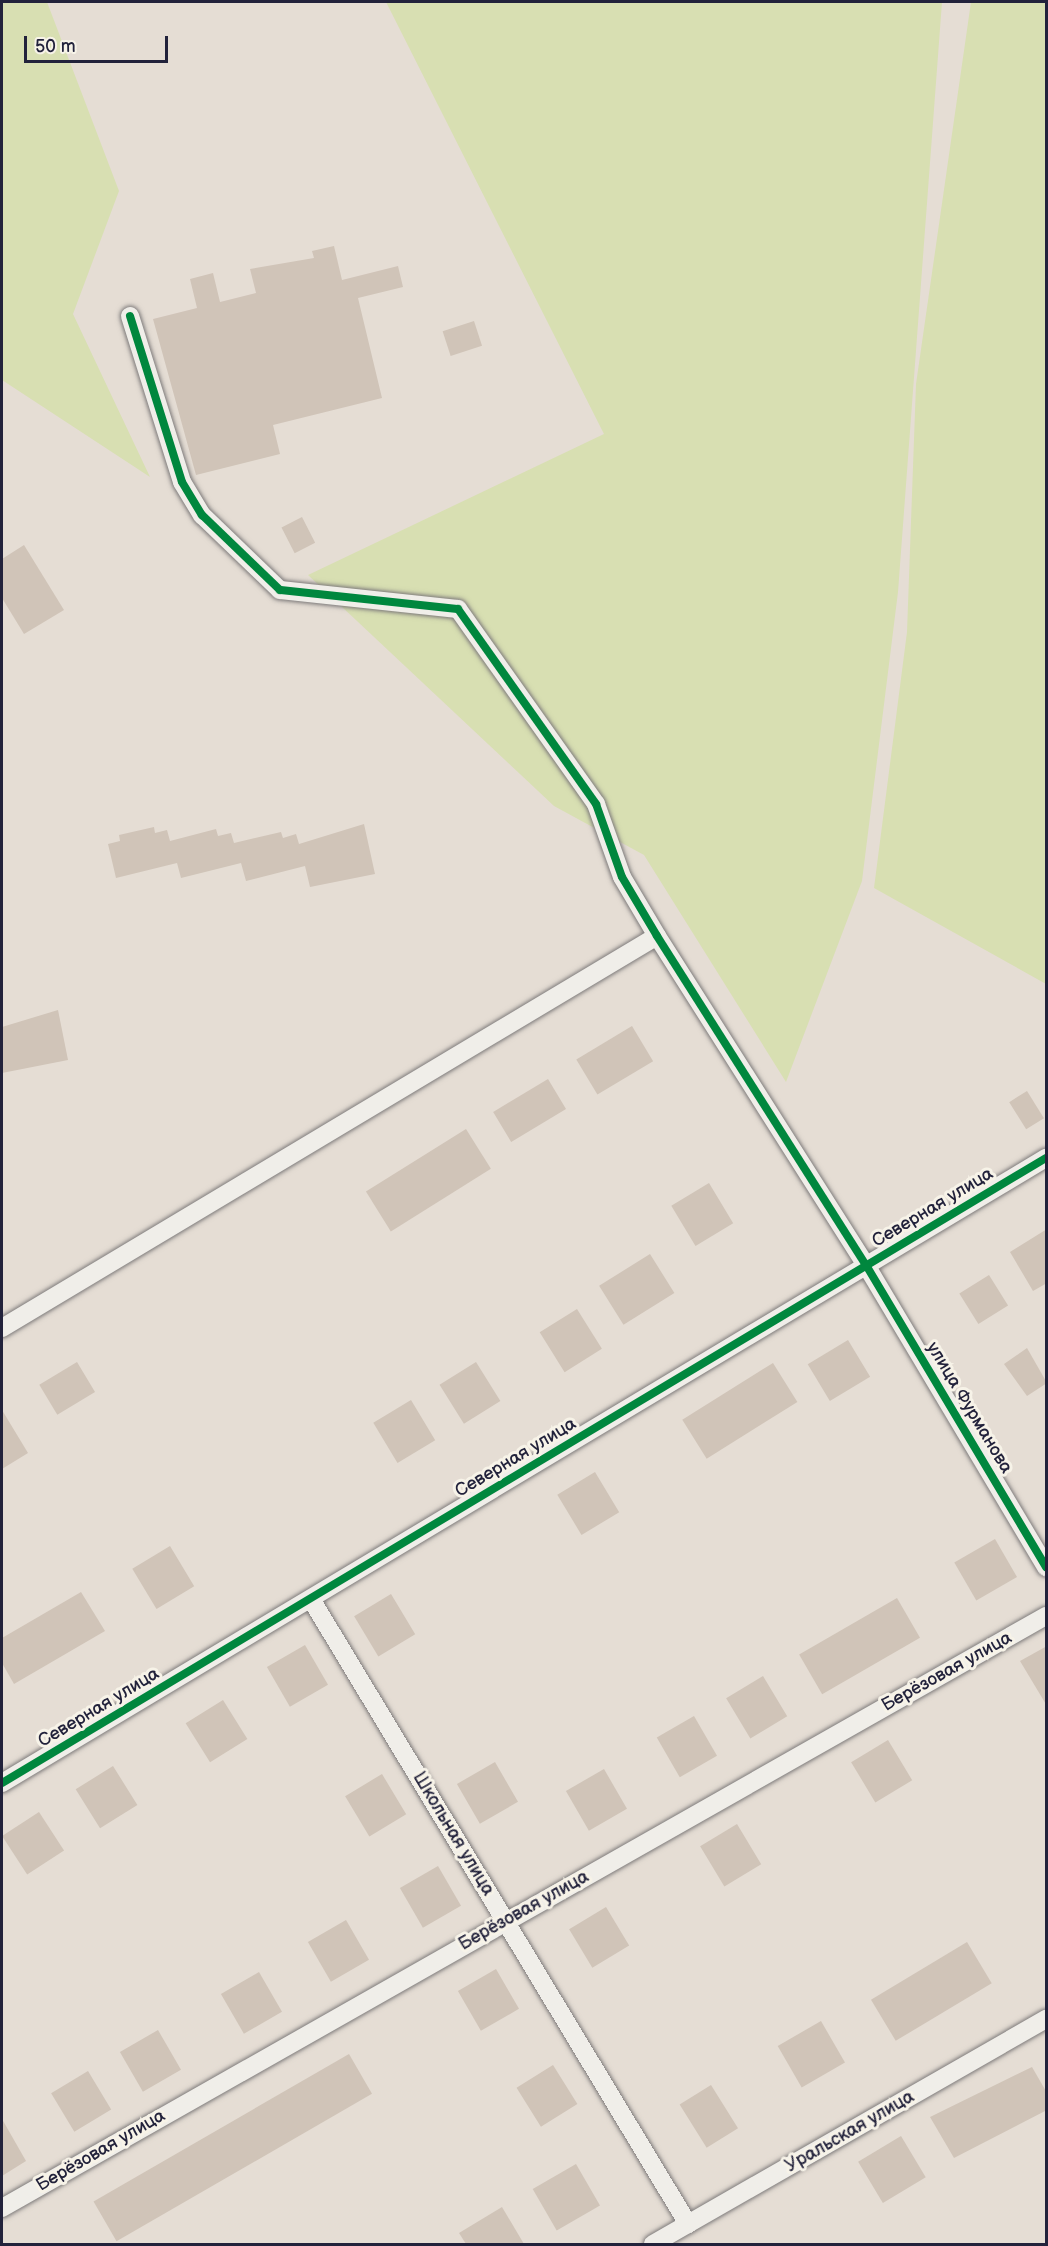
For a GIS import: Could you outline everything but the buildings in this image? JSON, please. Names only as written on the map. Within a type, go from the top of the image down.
[{"type":"street","name":"улица Фурманова","points":[[130,316],[182,482],[202,516],[280,590],[458,609],[596,804],[622,877],[866,1265],[1047,1567]]},
{"type":"street","points":[[2,1328],[657,936]]},
{"type":"street","name":"Северная улица","points":[[2,1784],[1047,1158]]},
{"type":"street","name":"Школьная улица","points":[[311,1599],[688,2224]]},
{"type":"street","name":"Берёзовая улица","points":[[2,2208],[1047,1616]]},
{"type":"street","name":"Уральская улица","points":[[653,2244],[1047,2019]]},
{"type":"green space","points":[[2,2],[47,2],[119,191],[73,314],[150,477],[2,380]]},
{"type":"green space","points":[[386,2],[942,2],[898,592],[862,881],[786,1082],[644,855],[554,806],[308,575],[604,434]]},
{"type":"green space","points":[[971,2],[1046,2],[1046,984],[874,888],[907,632],[916,384]]},
{"type":"cycle path","points":[[130,316],[182,482],[202,515],[280,590],[458,609],[596,804],[622,877],[866,1265],[1046,1567]]},
{"type":"cycle path","points":[[2,1783],[1046,1158]]}]
